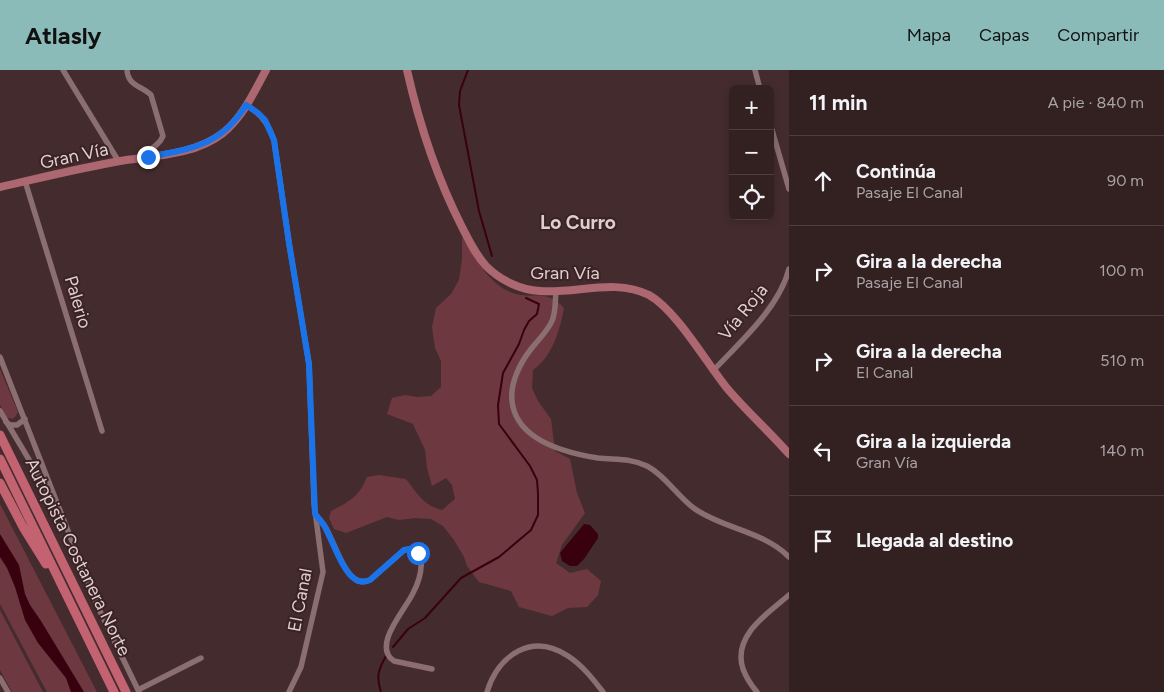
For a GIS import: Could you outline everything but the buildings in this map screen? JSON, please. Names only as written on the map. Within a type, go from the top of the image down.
[{"type":"highway","name":"Autopista Costanera Norte","points":[[0,436],[126,692]]},
{"type":"highway","name":"Autopista Costanera Norte","points":[[0,459],[114,692]]},
{"type":"highway","points":[[0,483],[23,527],[62,584]]},
{"type":"main road","name":"Gran Vía","points":[[0,187],[189,149],[211,141],[230,127],[246,105],[266,70]]},
{"type":"main road","name":"Gran Vía","points":[[407,70],[441,179],[458,219],[479,256],[491,270],[510,283],[531,290],[556,291],[619,288],[634,290],[648,295],[670,312],[713,371],[789,454]]},
{"type":"street","points":[[63,70],[119,162]]},
{"type":"street","points":[[127,70],[130,80],[135,86],[147,91],[151,96],[163,136],[158,145],[144,152],[137,159]]},
{"type":"street","points":[[755,70],[759,85]]},
{"type":"street","name":"El Canal","points":[[246,105],[265,120],[274,140],[309,364],[315,514],[323,560],[322,581],[301,667],[289,692]]},
{"type":"street","points":[[772,130],[789,188]]},
{"type":"street","name":"Palerio","points":[[25,182],[102,432]]},
{"type":"street","name":"Vía Roja","points":[[713,371],[769,310],[781,290],[789,269]]},
{"type":"street","points":[[556,291],[555,312],[552,321],[524,359],[512,392],[514,411],[523,426],[538,439],[569,451],[599,458],[633,461],[646,466],[662,477],[679,496],[702,513],[766,540],[789,556]]},
{"type":"street","points":[[0,357],[97,605],[139,691],[201,658]]},
{"type":"street","points":[[0,411],[67,527]]},
{"type":"street","points":[[6,422],[17,425],[25,418]]},
{"type":"street","points":[[315,514],[324,526],[351,576],[358,581],[370,580],[404,550],[410,549],[418,553],[422,561],[416,588],[396,620],[386,649],[388,657],[394,661],[432,669]]},
{"type":"street","points":[[757,692],[746,676],[742,665],[743,643],[748,633],[767,613],[789,595]]},
{"type":"street","points":[[487,692],[496,672],[507,658],[520,650],[536,646],[552,648],[568,656],[585,671],[603,692]]},
{"type":"street","points":[[1,682],[8,692]]},
{"type":"shaded area","points":[[462,237],[482,268],[502,288],[518,294],[545,296],[551,298],[564,308],[557,334],[550,350],[540,365],[533,370],[532,388],[538,401],[551,419],[555,451],[570,459],[577,493],[585,513],[562,545],[556,563],[570,573],[587,569],[601,581],[598,595],[587,607],[568,608],[552,616],[519,607],[511,591],[479,582],[467,566],[454,540],[443,526],[431,519],[399,520],[387,517],[346,533],[334,529],[329,518],[331,511],[357,494],[367,477],[379,475],[406,479],[421,498],[430,505],[442,510],[455,499],[452,485],[446,478],[432,486],[425,450],[413,424],[387,414],[392,398],[405,395],[417,397],[431,396],[441,387],[441,361],[435,348],[432,327],[436,308],[451,294],[459,280],[462,259]]},
{"type":"shaded area","points":[[0,369],[18,412],[12,419],[6,417],[0,405]]},
{"type":"shaded area","points":[[0,504],[97,692],[47,692],[0,604]]},
{"type":"shaded area","points":[[584,524],[590,525],[598,534],[598,538],[577,566],[570,566],[562,561],[560,553]]},
{"type":"shaded area","points":[[0,534],[19,565],[25,594],[30,605],[84,692],[71,692],[66,678],[38,643],[25,620],[15,587],[0,557]]},
{"type":"shaded area","points":[[0,610],[43,692],[12,692],[0,670]]},
{"type":"waterway","points":[[468,70],[460,91],[459,105],[479,211],[492,256]]},
{"type":"waterway","points":[[393,647],[408,629],[425,618],[461,578],[499,557],[531,530],[538,515],[537,480],[530,466],[499,424],[498,405],[503,373],[529,321],[537,314],[539,304],[526,298]]},
{"type":"waterway","points":[[381,692],[379,674],[386,656]]},
{"type":"district","name":"Lo Curro","points":[[578,222]]},
{"type":"route","points":[[148,157],[197,147],[211,141],[235,122],[246,105],[265,120],[274,140],[309,364],[315,514],[355,580],[364,582],[370,580],[401,551],[413,549],[418,553]]}]
